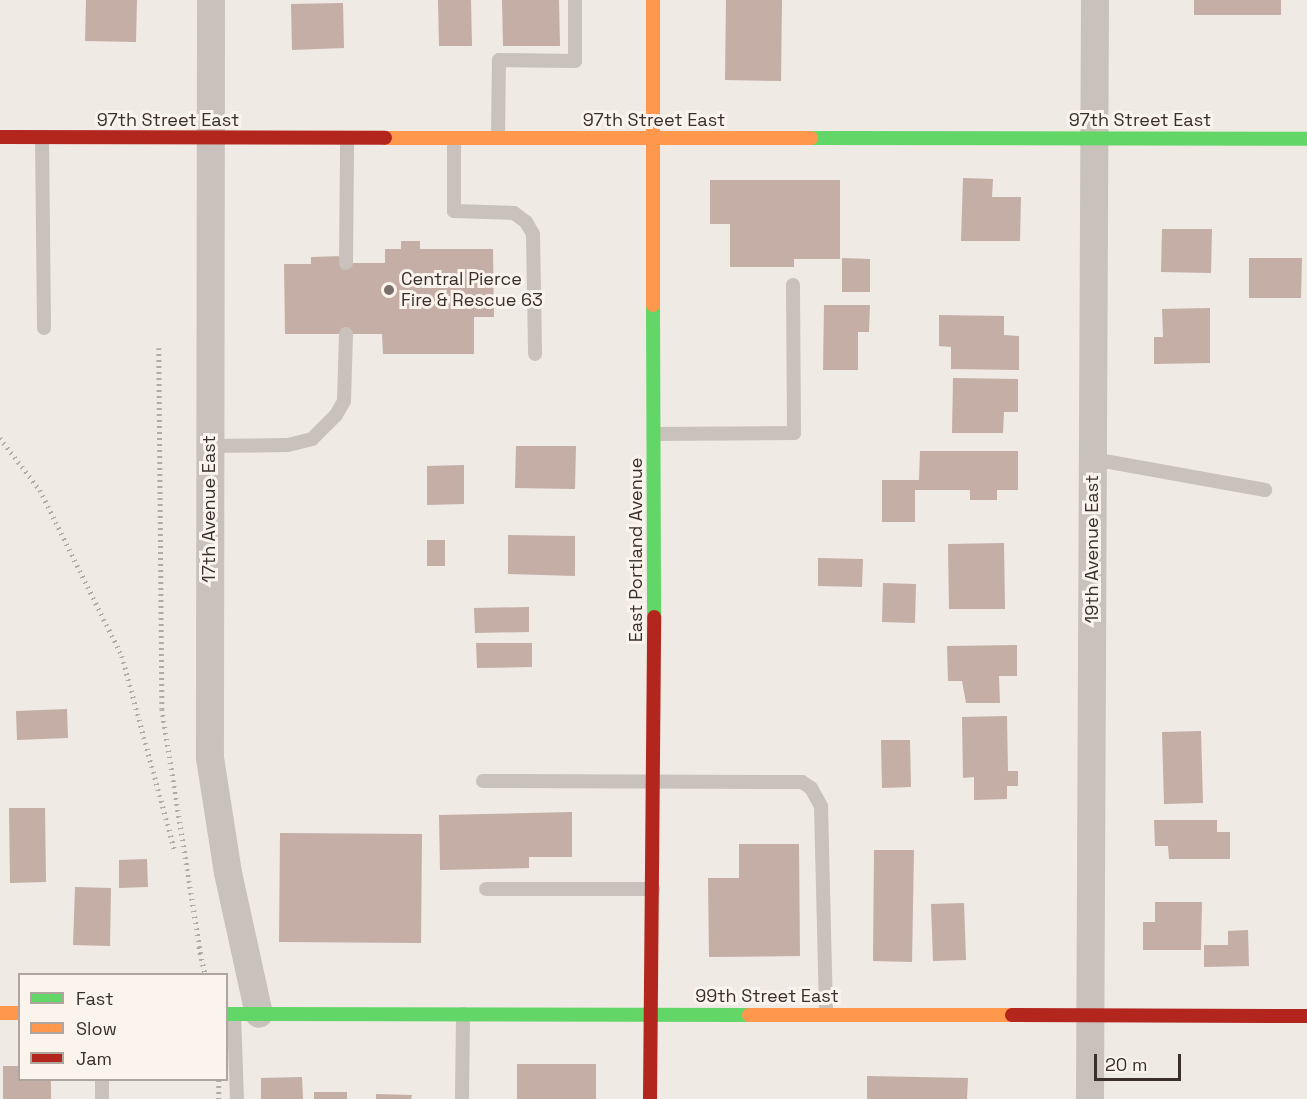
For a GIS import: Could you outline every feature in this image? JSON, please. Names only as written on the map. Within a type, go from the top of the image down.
[{"type":"street","name":"17th Avenue East","points":[[212,0],[209,446],[210,758],[228,873],[240,1014]]},
{"type":"street","name":"East Portland Avenue","points":[[650,1099],[654,782],[653,0]]},
{"type":"street","name":"19th Avenue East","points":[[1090,1099],[1095,0]]},
{"type":"street","name":"97th Street East","points":[[0,137],[1307,139]]},
{"type":"street","points":[[0,1014],[18,1014]]},
{"type":"street","name":"99th Street East","points":[[240,1014],[1307,1016]]},
{"type":"lane","points":[[498,138],[499,60],[574,61],[575,0]]},
{"type":"lane","points":[[42,137],[44,328]]},
{"type":"lane","points":[[346,263],[347,138]]},
{"type":"lane","points":[[454,138],[454,211],[514,213],[526,222],[533,234],[535,354]]},
{"type":"lane","points":[[654,434],[794,433],[793,285]]},
{"type":"lane","points":[[209,446],[288,446],[312,439],[336,415],[344,401],[346,334]]},
{"type":"lane","points":[[1093,459],[1265,490]]},
{"type":"lane","points":[[483,781],[802,782],[817,794],[821,806],[826,1014]]},
{"type":"lane","points":[[486,889],[653,889]]},
{"type":"lane","points":[[237,1099],[240,1014]]},
{"type":"lane","points":[[462,1099],[463,1014]]},
{"type":"lane","points":[[102,1081],[102,1099]]},
{"type":"building","points":[[86,0],[137,0],[136,42],[85,41]]},
{"type":"building","points":[[438,0],[471,0],[472,46],[439,46]]},
{"type":"building","points":[[502,0],[559,0],[560,46],[503,46]]},
{"type":"building","points":[[726,0],[782,0],[781,81],[725,80]]},
{"type":"building","points":[[1194,0],[1281,0],[1281,15],[1194,15]]},
{"type":"building","points":[[343,3],[344,48],[292,50],[291,4]]},
{"type":"building","points":[[963,178],[993,179],[992,197],[1021,197],[1020,241],[961,241]]},
{"type":"building","points":[[710,180],[840,180],[840,259],[794,259],[794,267],[730,267],[730,224],[710,224]]},
{"type":"building","points":[[1162,229],[1212,229],[1211,273],[1161,272]]},
{"type":"building","name":"Central Pierce Fire & Rescue 63","points":[[401,241],[420,241],[420,249],[493,249],[494,317],[474,317],[474,354],[383,354],[382,334],[285,334],[284,264],[311,264],[311,257],[344,256],[344,263],[385,263],[385,249],[401,249]]},
{"type":"building","points":[[842,258],[870,259],[870,292],[842,292]]},
{"type":"building","points":[[1249,258],[1302,258],[1301,298],[1249,298]]},
{"type":"building","points":[[824,305],[870,305],[869,332],[858,332],[858,370],[823,370]]},
{"type":"building","points":[[1210,308],[1210,363],[1154,364],[1154,337],[1163,337],[1162,309]]},
{"type":"building","points":[[939,315],[1004,316],[1004,335],[1019,336],[1019,370],[951,369],[951,347],[939,346]]},
{"type":"building","points":[[953,378],[1018,379],[1018,412],[1004,412],[1003,433],[952,433]]},
{"type":"building","points":[[516,446],[576,446],[575,489],[515,488]]},
{"type":"building","points":[[920,451],[1018,451],[1018,490],[997,490],[997,500],[970,500],[970,490],[915,490],[915,522],[882,522],[882,480],[919,480]]},
{"type":"building","points":[[464,465],[464,504],[427,505],[427,466]]},
{"type":"building","points":[[508,535],[575,536],[575,576],[508,574]]},
{"type":"building","points":[[427,540],[445,540],[445,566],[427,566]]},
{"type":"building","points":[[1004,543],[1005,609],[949,609],[948,544]]},
{"type":"building","points":[[818,558],[863,559],[862,587],[818,586]]},
{"type":"building","points":[[883,583],[916,584],[915,623],[882,622]]},
{"type":"building","points":[[529,607],[529,632],[475,633],[474,608]]},
{"type":"building","points":[[476,643],[532,643],[532,667],[477,668]]},
{"type":"building","points":[[1017,645],[1017,676],[999,676],[1000,703],[966,703],[962,681],[948,681],[947,646]]},
{"type":"building","points":[[67,709],[68,738],[17,740],[16,711]]},
{"type":"building","points":[[1007,716],[1008,771],[1018,771],[1018,786],[1007,786],[1007,799],[974,800],[974,777],[963,778],[962,717]]},
{"type":"building","points":[[1201,731],[1203,803],[1164,804],[1162,732]]},
{"type":"building","points":[[881,740],[910,740],[911,787],[882,788]]},
{"type":"building","points":[[9,808],[45,808],[46,882],[10,883]]},
{"type":"building","points":[[572,812],[572,857],[529,857],[529,868],[440,870],[439,815]]},
{"type":"building","points":[[1154,820],[1217,820],[1217,832],[1230,832],[1230,859],[1169,859],[1168,846],[1155,846]]},
{"type":"building","points":[[280,833],[422,834],[421,943],[279,942]]},
{"type":"building","points":[[739,844],[799,844],[800,956],[709,957],[708,878],[739,878]]},
{"type":"building","points":[[874,850],[914,850],[912,962],[873,961]]},
{"type":"building","points":[[147,859],[148,887],[119,888],[119,860]]},
{"type":"building","points":[[75,887],[111,888],[110,946],[73,945]]},
{"type":"building","points":[[1155,902],[1202,902],[1201,950],[1143,950],[1143,922],[1155,922]]},
{"type":"building","points":[[964,903],[966,960],[933,961],[931,904]]},
{"type":"building","points":[[1248,930],[1249,966],[1204,967],[1204,945],[1228,945],[1228,931]]},
{"type":"building","points":[[517,1064],[596,1064],[596,1099],[517,1099]]},
{"type":"building","points":[[3,1066],[18,1066],[18,1081],[51,1081],[51,1099],[3,1099]]},
{"type":"building","points":[[867,1076],[968,1078],[967,1099],[867,1099]]},
{"type":"building","points":[[302,1077],[303,1099],[261,1099],[261,1078]]},
{"type":"building","points":[[314,1092],[347,1092],[347,1099],[314,1099]]},
{"type":"building","points":[[376,1094],[412,1095],[411,1099],[376,1099]]},
{"type":"railway","points":[[159,348],[162,709],[201,954]]},
{"type":"railway","points":[[0,438],[40,490],[122,656],[175,851]]},
{"type":"railway","points":[[199,947],[205,973]]},
{"type":"railway","points":[[219,1081],[219,1099]]},
{"type":"traffic: fast","points":[[811,138],[1307,139]]},
{"type":"traffic: fast","points":[[653,305],[654,617]]},
{"type":"traffic: fast","points":[[228,1014],[749,1015]]},
{"type":"traffic: slow","points":[[653,0],[653,305]]},
{"type":"traffic: slow","points":[[385,138],[811,138]]},
{"type":"traffic: slow","points":[[0,1013],[18,1013]]},
{"type":"traffic: slow","points":[[749,1015],[1012,1015]]},
{"type":"traffic: jam","points":[[0,137],[385,138]]},
{"type":"traffic: jam","points":[[650,1099],[654,617]]},
{"type":"traffic: jam","points":[[1012,1015],[1307,1016]]},
{"type":"place","name":"Central Pierce Fire & Rescue 63","points":[[389,290]]}]
